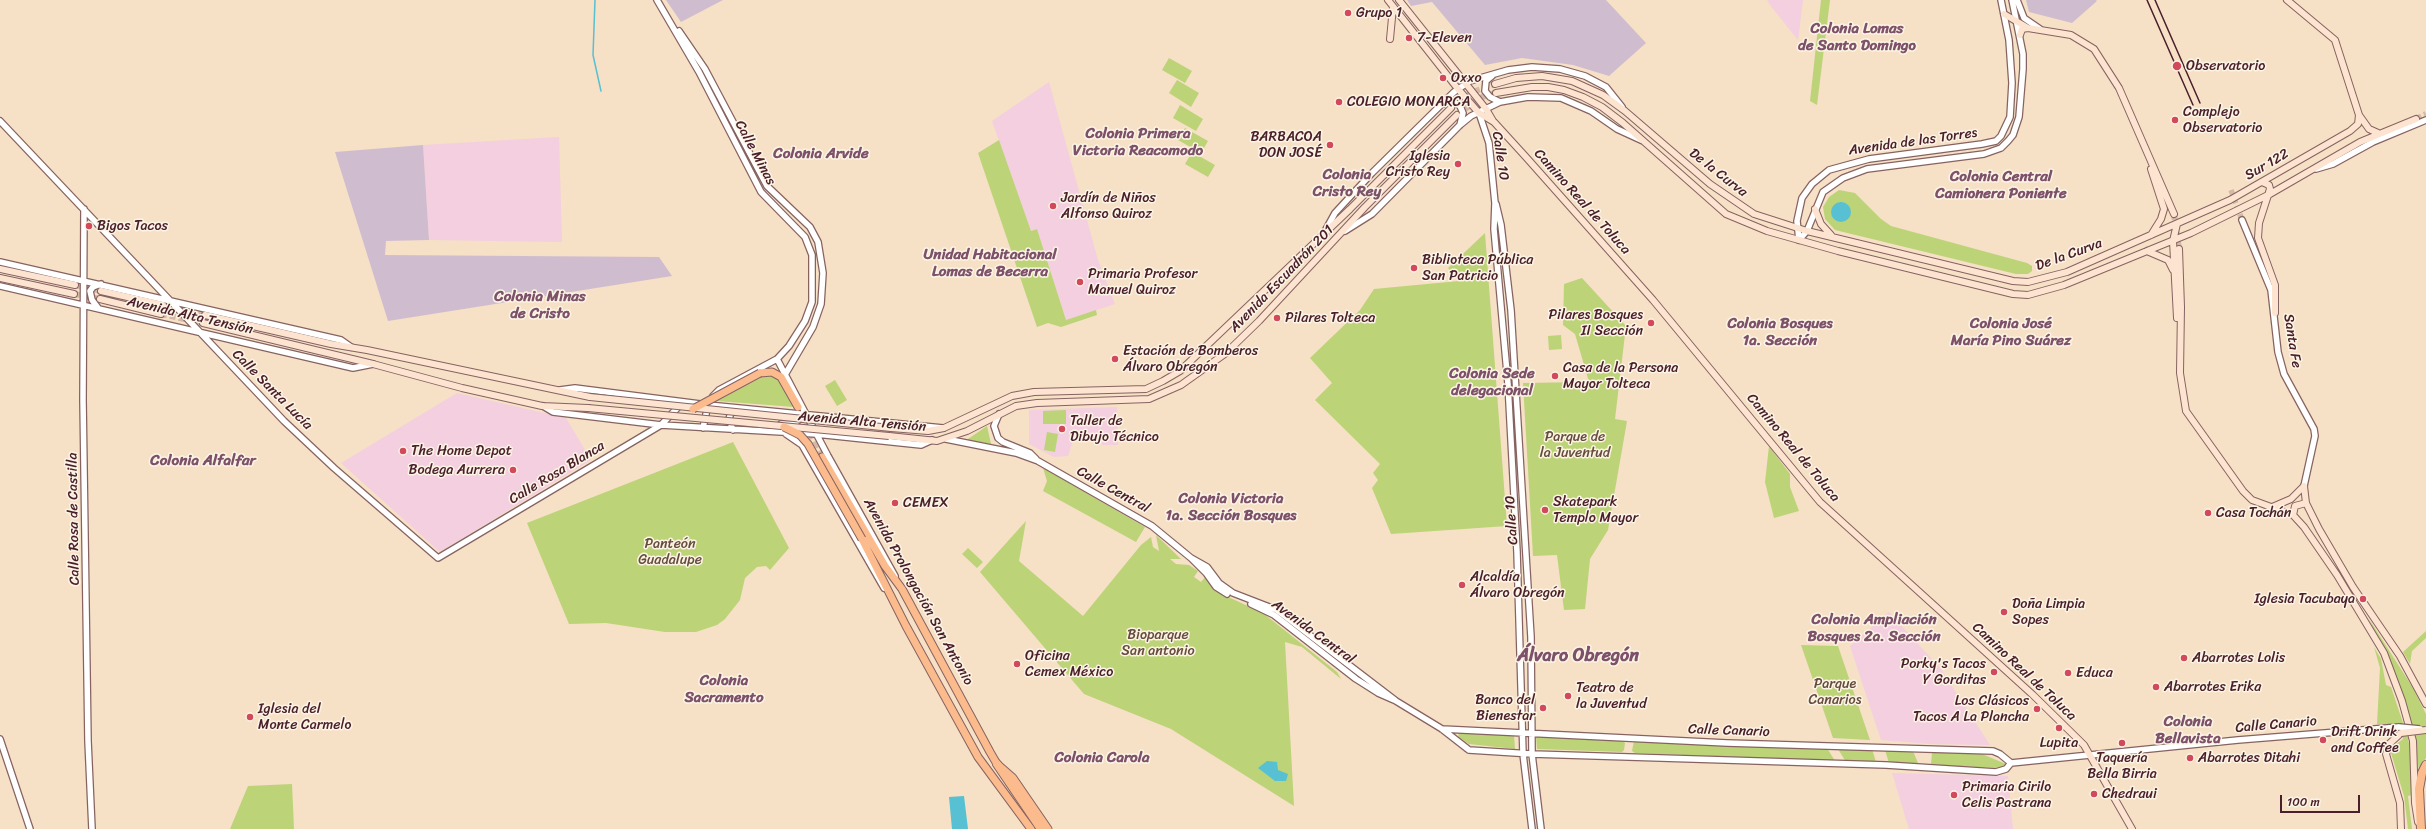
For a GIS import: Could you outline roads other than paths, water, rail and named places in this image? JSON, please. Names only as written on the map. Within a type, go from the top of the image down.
[{"type":"highway","points":[[997,764],[1030,810],[1041,829]]},
{"type":"highway","points":[[2420,829],[2419,795],[2422,773],[2426,765]]},
{"type":"main road","name":"Camino Real de Toluca","points":[[1388,0],[1458,89],[1479,113],[1494,122]]},
{"type":"main road","name":"Camino Real de Toluca","points":[[1399,0],[1486,109],[1494,122],[1653,300],[1820,502],[2033,695],[2078,739],[2091,754],[2132,829]]},
{"type":"main road","points":[[2287,0],[2335,40],[2359,115],[2370,129],[2378,134]]},
{"type":"main road","points":[[1390,39],[1393,7]]},
{"type":"main road","points":[[2004,14],[2028,28]]},
{"type":"main road","points":[[2020,36],[2022,29],[2040,29],[2071,35],[2094,49],[2119,88],[2174,214]]},
{"type":"main road","points":[[1495,84],[1516,78],[1542,76],[1572,81],[1603,95],[1625,111]]},
{"type":"main road","points":[[1496,93],[1532,87],[1564,90],[1602,106],[1644,142]]},
{"type":"main road","name":"Avenida Escuadrón 201","points":[[944,428],[1012,396],[1034,392],[1146,389],[1180,371],[1324,233],[1451,108]]},
{"type":"main road","name":"De la Curva","points":[[1625,111],[1731,200],[1754,214],[1832,237],[2012,281],[2028,282],[2068,272],[2177,224]]},
{"type":"main road","name":"Avenida Escuadrón 201","points":[[932,440],[946,440],[1000,412],[1016,406],[1036,403],[1157,398],[1209,367],[1259,321],[1345,231],[1365,207],[1457,115]]},
{"type":"main road","name":"Sur 122","points":[[2177,224],[2262,182],[2350,131],[2358,124],[2359,115]]},
{"type":"main road","name":"Sur 122","points":[[2240,210],[2378,134],[2416,118]]},
{"type":"main road","name":"De la Curva","points":[[1644,142],[1726,214],[1768,231],[1799,240],[2013,294],[2028,295],[2064,285],[2173,241],[2240,210]]},
{"type":"main road","points":[[2148,156],[2164,209],[2161,219],[2150,236]]},
{"type":"main road","points":[[2262,182],[2270,187],[2270,194],[2259,223],[2258,238],[2275,285],[2275,313]]},
{"type":"main road","points":[[1815,209],[1821,224],[1832,237]]},
{"type":"main road","points":[[2177,224],[2173,241],[2174,272],[2180,332]]},
{"type":"main road","points":[[2179,249],[2180,374],[2186,411],[2243,491],[2252,500],[2270,508],[2293,515],[2319,546],[2357,607],[2389,664],[2413,741],[2414,803],[2420,829]]},
{"type":"main road","points":[[2147,251],[2168,260],[2174,272]]},
{"type":"main road","points":[[0,269],[75,285]]},
{"type":"main road","points":[[0,278],[74,294]]},
{"type":"main road","name":"Avenida Alta Tensión","points":[[101,291],[163,305]]},
{"type":"main road","name":"Avenida Alta Tensión","points":[[100,299],[161,314]]},
{"type":"main road","name":"Avenida Alta Tensión","points":[[205,315],[355,349],[590,397],[692,409],[891,428],[928,431],[944,428]]},
{"type":"main road","name":"Avenida Alta Tensión","points":[[203,323],[373,364],[462,388],[542,406],[588,408],[784,430],[932,440]]},
{"type":"main road","points":[[692,409],[760,374],[772,372],[781,377],[798,407]]},
{"type":"main road","points":[[1126,390],[1127,400]]},
{"type":"main road","points":[[784,430],[800,435],[808,444],[862,539],[893,602]]},
{"type":"main road","name":"Avenida Prolongación San Antonio","points":[[825,456],[885,566],[902,589],[997,764],[1013,778],[1048,829]]},
{"type":"main road","points":[[2270,508],[2291,499],[2304,486]]},
{"type":"main road","points":[[2304,486],[2306,503],[2353,587],[2391,642],[2426,697]]},
{"type":"main road","points":[[2293,515],[2295,506],[2306,503]]},
{"type":"main road","name":"Avenida Prolongación San Antonio","points":[[893,602],[978,757],[1031,829]]},
{"type":"main road","points":[[2416,683],[2426,704]]},
{"type":"main road","points":[[2401,829],[2400,803],[2388,767],[2387,748],[2400,730],[2426,730]]},
{"type":"street","name":"Calle Minas","points":[[657,0],[702,65],[768,186],[807,224],[816,235],[821,254],[823,281],[822,304],[813,327],[786,373]]},
{"type":"street","name":"Avenida de las Torres","points":[[1799,240],[1799,208],[1805,193],[1829,170],[1844,164],[1869,159],[1982,144],[1996,141],[2001,136],[2010,117],[2012,61],[2001,0]]},
{"type":"street","name":"Avenida de las Torres","points":[[1799,240],[1807,230],[1820,196],[1830,186],[1844,178],[1867,169],[1984,154],[2000,148],[2013,135],[2019,117],[2023,68],[2018,23],[2012,0]]},
{"type":"street","points":[[2018,0],[2024,18],[2040,29]]},
{"type":"street","name":"Calle Minas","points":[[676,29],[761,192],[805,237],[810,250],[812,302],[805,321],[789,346],[777,358],[719,390],[708,405],[703,428]]},
{"type":"street","name":"De la Curva","points":[[1324,233],[1341,207],[1442,104],[1458,89],[1466,84],[1495,73],[1532,68],[1560,69],[1585,76],[1606,86],[1625,111]]},
{"type":"street","points":[[1495,73],[1486,81],[1485,88],[1487,94],[1500,102]]},
{"type":"street","name":"De la Curva","points":[[1345,231],[1372,214],[1460,125],[1500,102],[1528,97],[1561,98],[1590,111],[1617,129],[1644,142]]},
{"type":"street","points":[[1442,104],[1454,102],[1460,106],[1463,113],[1460,125]]},
{"type":"street","name":"Calle 10","points":[[1479,113],[1489,144],[1495,203],[1511,310],[1531,637],[1532,754],[1541,829]]},
{"type":"street","name":"Sur 122","points":[[2310,171],[2333,164],[2373,142],[2426,120]]},
{"type":"street","name":"Calle Santa Lucía","points":[[0,121],[284,421],[334,468],[438,558]]},
{"type":"street","name":"Calle Rosa de Castilla","points":[[84,209],[88,741],[92,829]]},
{"type":"street","name":"Calle 10","points":[[1497,212],[1517,552],[1523,754],[1532,828]]},
{"type":"street","name":"Santa Fe","points":[[2242,220],[2271,290],[2275,313],[2278,352],[2284,374],[2314,429],[2315,436],[2304,486]]},
{"type":"street","points":[[798,230],[807,224]]},
{"type":"street","name":"Avenida Alta Tensión","points":[[0,262],[341,340],[355,349]]},
{"type":"street","points":[[98,308],[92,300],[90,291],[93,287],[101,284]]},
{"type":"street","name":"Avenida Alta Tensión","points":[[0,286],[84,306],[197,330],[353,368],[373,364]]},
{"type":"street","points":[[777,358],[806,413],[825,456],[818,456],[813,464]]},
{"type":"street","name":"Avenida Alta Tensión","points":[[557,390],[576,388],[708,405],[806,413],[944,428]]},
{"type":"street","name":"Calle Rosa Blanca","points":[[438,558],[661,425],[683,402]]},
{"type":"street","name":"Avenida Alta Tensión","points":[[542,406],[553,412],[661,425],[753,432],[784,430],[921,445],[932,440]]},
{"type":"street","points":[[733,407],[728,419],[733,430]]},
{"type":"street","name":"Calle Central","points":[[1000,412],[994,426],[998,438],[1003,442],[1030,453],[1038,461]]},
{"type":"street","points":[[753,432],[767,423],[798,422],[806,413]]},
{"type":"street","name":"Avenida Prolongación San Antonio","points":[[784,430],[802,446],[893,602]]},
{"type":"street","name":"Calle Central","points":[[946,440],[1016,453],[1038,461],[1152,526],[1191,558]]},
{"type":"street","name":"Avenida Central","points":[[1191,558],[1222,591],[1274,615],[1356,678],[1378,693],[1396,701],[1442,729],[1469,750]]},
{"type":"street","name":"Calle Canario","points":[[1469,750],[1523,754],[1886,765],[1996,772],[2006,769],[2012,763],[2091,754],[2374,728],[2400,730]]},
{"type":"street","name":"Calle Canario","points":[[1442,729],[1522,734],[1993,752],[2000,754],[2012,763]]},
{"type":"street","points":[[0,739],[30,829]]},
{"type":"water","points":[[1841,202],[1848,205],[1851,212],[1848,219],[1841,222],[1834,219],[1831,212],[1834,205]]},
{"type":"water","points":[[1267,761],[1277,762],[1278,770],[1288,774],[1286,781],[1275,781],[1258,768]]},
{"type":"water","points":[[964,796],[968,829],[952,829],[949,797]]},
{"type":"waterway","points":[[595,0],[593,55],[601,91]]},
{"type":"tunnel","points":[[1452,107],[1473,92],[1495,84]]},
{"type":"tunnel","points":[[1458,114],[1482,97],[1496,93]]},
{"type":"tunnel","points":[[2416,119],[2426,114]]},
{"type":"tunnel","points":[[2231,190],[2242,220]]},
{"type":"tunnel","points":[[2174,214],[2179,249]]},
{"type":"tunnel","points":[[75,285],[101,291]]},
{"type":"tunnel","points":[[74,294],[100,299]]},
{"type":"tunnel","points":[[163,305],[205,315]]},
{"type":"tunnel","points":[[161,314],[203,323]]},
{"type":"tunnel","points":[[801,413],[822,457]]},
{"type":"railway","points":[[2147,0],[2193,105]]},
{"type":"railway","points":[[2155,0],[2200,103]]},
{"type":"place","name":"Grupo 1","points":[[1348,13]]},
{"type":"place","name":"7-Eleven","points":[[1409,38]]},
{"type":"place","name":"Observatorio","points":[[2177,66]]},
{"type":"place","name":"Oxxo","points":[[1443,78]]},
{"type":"place","name":"COLEGIO MONARCA","points":[[1339,102]]},
{"type":"place","name":"Complejo Observatorio","points":[[2175,120]]},
{"type":"place","name":"BARBACOA DON JOSÉ","points":[[1330,145]]},
{"type":"place","name":"Iglesia Cristo Rey","points":[[1458,164]]},
{"type":"place","name":"Jardín de Niños Alfonso Quiroz","points":[[1053,206]]},
{"type":"place","name":"Bigos Tacos","points":[[89,226]]},
{"type":"place","name":"Biblioteca Pública San Patricio","points":[[1414,268]]},
{"type":"place","name":"Primaria Profesor Manuel Quiroz","points":[[1080,282]]},
{"type":"place","name":"Pilares Tolteca","points":[[1277,318]]},
{"type":"place","name":"Pilares Bosques II Sección","points":[[1651,323]]},
{"type":"place","name":"Estación de Bomberos Álvaro Obregón","points":[[1115,359]]},
{"type":"place","name":"Casa de la Persona Mayor Tolteca","points":[[1555,376]]},
{"type":"place","name":"Taller de Dibujo Técnico","points":[[1062,429]]},
{"type":"place","name":"The Home Depot","points":[[403,451]]},
{"type":"place","name":"Bodega Aurrera","points":[[513,470]]},
{"type":"place","name":"CEMEX","points":[[895,503]]},
{"type":"place","name":"Skatepark Templo Mayor","points":[[1545,510]]},
{"type":"place","name":"Casa Tochán","points":[[2208,513]]},
{"type":"place","name":"Alcaldía Álvaro Obregón","points":[[1462,585]]},
{"type":"place","name":"Iglesia Tacubaya","points":[[2363,599]]},
{"type":"place","name":"Doña Limpia Sopes","points":[[2004,612]]},
{"type":"place","name":"Abarrotes Lolis","points":[[2184,658]]},
{"type":"place","name":"Oficina Cemex México","points":[[1017,664]]},
{"type":"place","name":"Porky's Tacos Y Gorditas","points":[[1994,672]]},
{"type":"place","name":"Educa","points":[[2068,673]]},
{"type":"place","name":"Abarrotes Erika","points":[[2156,687]]},
{"type":"place","name":"Teatro de la Juventud","points":[[1568,696]]},
{"type":"place","name":"Banco del Bienestar","points":[[1543,708]]},
{"type":"place","name":"Los Clásicos Tacos A La Plancha","points":[[2037,709]]},
{"type":"place","name":"Iglesia del Monte Carmelo","points":[[250,717]]},
{"type":"place","name":"Lupita","points":[[2059,728]]},
{"type":"place","name":"Drift Drink and Coffee","points":[[2323,740]]},
{"type":"place","name":"Taquería Bella Birria","points":[[2122,743]]},
{"type":"place","name":"Abarrotes Ditahi","points":[[2190,758]]},
{"type":"place","name":"Chedraui","points":[[2094,794]]},
{"type":"place","name":"Primaria Cirilo Celis Pastrana","points":[[1954,795]]},
{"type":"district","name":"Colonia Lomas de Santo Domingo","points":[[1857,38]]},
{"type":"district","name":"Colonia Primera Victoria Reacomodo","points":[[1138,142]]},
{"type":"district","name":"Colonia Arvide","points":[[821,154]]},
{"type":"district","name":"Colonia Cristo Rey","points":[[1347,184]]},
{"type":"district","name":"Colonia Central Camionera Poniente","points":[[2001,186]]},
{"type":"district","name":"Unidad Habitacional Lomas de Becerra","points":[[990,264]]},
{"type":"district","name":"Colonia Minas de Cristo","points":[[540,306]]},
{"type":"district","name":"Colonia Bosques 1a. Sección","points":[[1780,332]]},
{"type":"district","name":"Colonia José María Pino Suárez","points":[[2011,332]]},
{"type":"district","name":"Colonia Sede delegacional","points":[[1492,382]]},
{"type":"district","name":"Colonia Alfalfar","points":[[203,461]]},
{"type":"district","name":"Colonia Victoria 1a. Sección Bosques","points":[[1231,508]]},
{"type":"district","name":"Colonia Ampliación Bosques 2a. Sección","points":[[1874,628]]},
{"type":"district","name":"Álvaro Obregón","points":[[1578,656]]},
{"type":"district","name":"Colonia Sacramento","points":[[724,690]]},
{"type":"district","name":"Colonia Bellavista","points":[[2188,730]]},
{"type":"district","name":"Colonia Carola","points":[[1102,758]]},
{"type":"park label","name":"Parque de la Juventud","points":[[1575,446]]},
{"type":"park label","name":"Panteón Guadalupe","points":[[670,552]]},
{"type":"park label","name":"Bioparque San antonio","points":[[1158,644]]},
{"type":"park label","name":"Parque Canarios","points":[[1835,692]]}]
